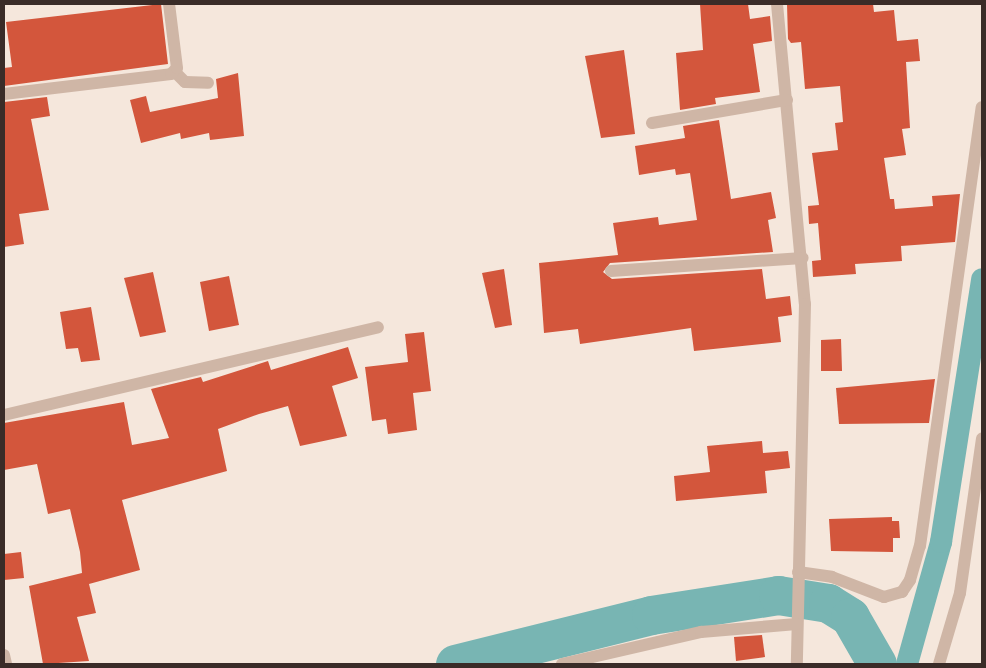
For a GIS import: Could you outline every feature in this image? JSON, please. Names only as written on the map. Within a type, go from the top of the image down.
[{"type":"street","points":[[169,4],[175,72],[185,82],[208,83]]},
{"type":"street","points":[[777,4],[803,258],[797,664]]},
{"type":"street","points":[[4,94],[175,72]]},
{"type":"street","points":[[652,123],[787,100]]},
{"type":"street","points":[[798,572],[832,577],[884,597],[902,592],[910,580],[920,546],[982,107]]},
{"type":"street","points":[[611,271],[803,258]]},
{"type":"street","points":[[4,415],[378,327]]},
{"type":"street","points":[[939,664],[958,600],[982,439]]},
{"type":"street","points":[[562,664],[700,632],[797,618]]},
{"type":"street","points":[[4,654],[6,664]]},
{"type":"building","points":[[161,4],[168,64],[4,86],[4,68],[12,67],[6,22]]},
{"type":"building","points":[[700,4],[748,4],[750,19],[770,16],[772,41],[753,44],[760,92],[715,98],[716,104],[680,110],[676,53],[703,50]]},
{"type":"building","points":[[787,4],[873,4],[874,12],[894,10],[897,41],[918,39],[920,61],[906,62],[910,128],[902,129],[906,155],[884,158],[890,199],[894,199],[895,209],[933,206],[932,196],[960,194],[955,242],[901,246],[902,261],[855,264],[856,274],[813,277],[812,261],[821,260],[818,223],[809,224],[808,206],[819,205],[812,153],[838,150],[835,123],[843,122],[840,86],[805,89],[801,42],[791,43],[788,39]]},
{"type":"building","points":[[624,50],[635,134],[601,138],[585,56]]},
{"type":"building","points":[[238,73],[244,136],[210,140],[209,133],[181,139],[180,133],[141,143],[130,100],[146,96],[150,112],[218,98],[216,79]]},
{"type":"building","points":[[47,97],[50,116],[31,119],[49,210],[19,214],[24,244],[4,247],[4,102]]},
{"type":"building","points":[[719,120],[731,199],[771,192],[776,218],[768,220],[773,252],[610,263],[603,272],[612,279],[762,269],[766,299],[790,296],[792,315],[778,317],[781,342],[694,351],[691,328],[580,344],[578,329],[544,333],[539,263],[618,255],[613,223],[658,217],[659,225],[697,220],[690,173],[676,175],[675,169],[639,175],[635,146],[685,138],[683,126]]},
{"type":"building","points":[[504,269],[512,325],[495,328],[482,273]]},
{"type":"building","points":[[153,272],[166,332],[140,337],[124,278]]},
{"type":"building","points":[[229,276],[239,325],[209,331],[200,282]]},
{"type":"building","points":[[91,307],[100,360],[81,362],[78,348],[66,349],[60,312]]},
{"type":"building","points":[[424,332],[431,391],[413,393],[417,430],[388,434],[386,419],[372,421],[365,367],[408,362],[405,334]]},
{"type":"building","points":[[841,339],[842,371],[821,371],[821,340]]},
{"type":"building","points":[[348,347],[358,378],[332,386],[347,436],[300,446],[288,406],[259,414],[218,429],[227,471],[122,500],[140,570],[89,584],[96,613],[77,617],[89,661],[43,664],[29,586],[82,573],[80,552],[70,509],[48,514],[37,464],[4,470],[4,423],[124,402],[132,445],[169,438],[151,389],[201,377],[203,382],[268,361],[271,370]]},
{"type":"building","points":[[935,379],[929,423],[839,424],[836,388]]},
{"type":"building","points":[[762,441],[763,453],[788,451],[790,468],[765,471],[767,493],[676,501],[674,476],[710,472],[707,446]]},
{"type":"building","points":[[892,517],[892,521],[899,521],[900,538],[893,538],[893,552],[831,551],[829,519]]},
{"type":"building","points":[[21,552],[24,578],[4,580],[4,554]]},
{"type":"building","points":[[762,635],[765,657],[736,661],[734,637]]},
{"type":"waterway","points":[[907,664],[941,542],[982,279]]},
{"type":"waterway","points":[[455,664],[651,615],[778,595],[828,603],[850,617],[877,664]]}]
